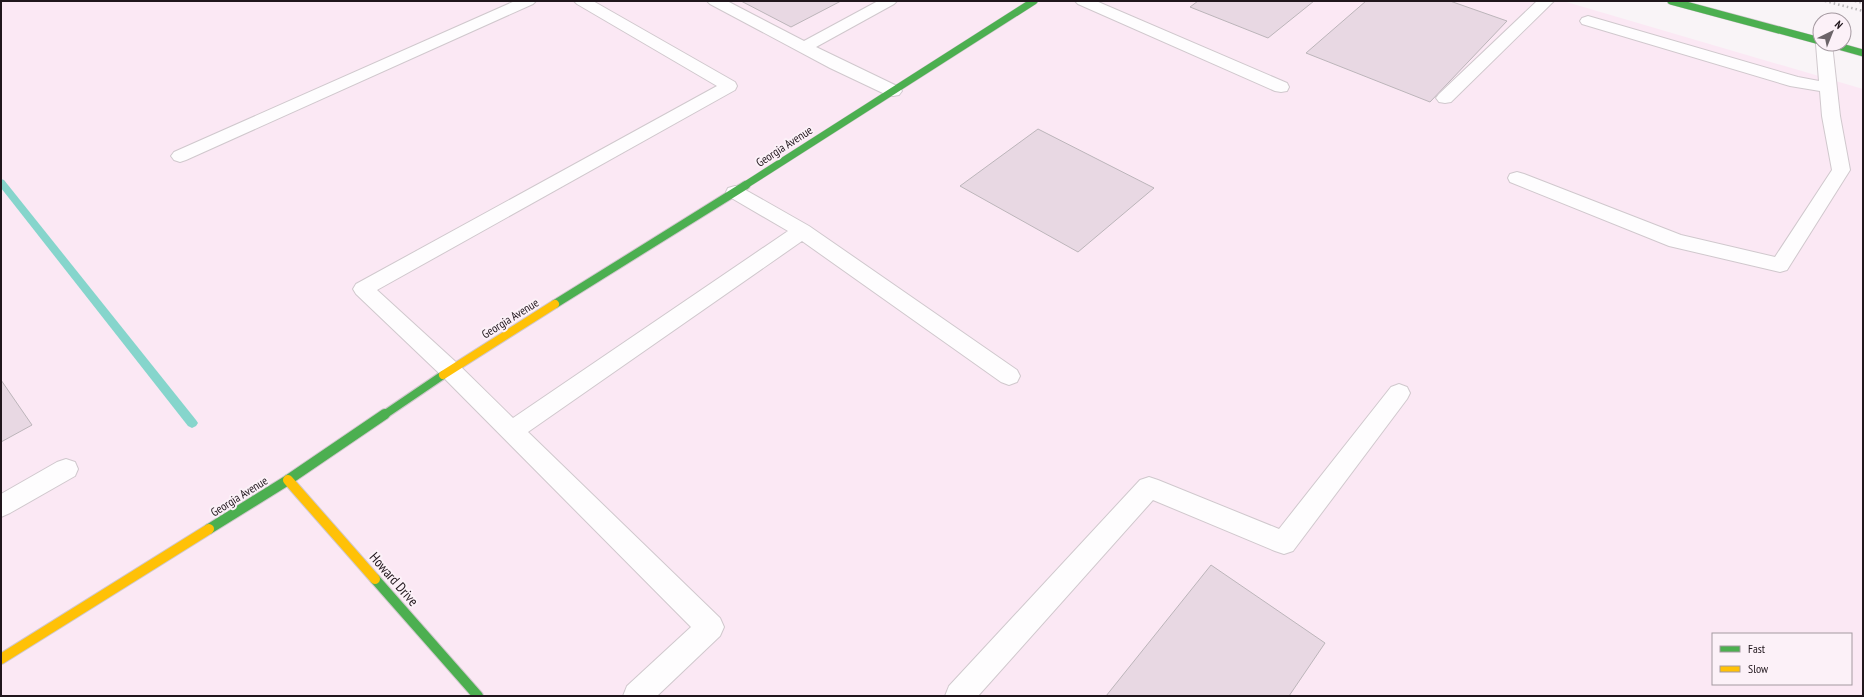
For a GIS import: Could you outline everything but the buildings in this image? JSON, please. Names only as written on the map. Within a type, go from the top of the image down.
[{"type":"street","name":"Georgia Avenue","points":[[1,659],[288,480],[450,370],[735,192],[1034,1]]},
{"type":"street","points":[[1671,1],[1812,39]]},
{"type":"street","points":[[1852,50],[1863,53]]},
{"type":"street","name":"Howard Drive","points":[[288,480],[478,696]]},
{"type":"lane","points":[[180,156],[528,1]]},
{"type":"lane","points":[[582,1],[729,86],[363,289],[450,370],[710,627],[637,696]]},
{"type":"lane","points":[[715,1],[804,48],[893,91]]},
{"type":"lane","points":[[804,48],[889,1]]},
{"type":"lane","points":[[1083,1],[1281,87]]},
{"type":"lane","points":[[1445,98],[1546,1]]},
{"type":"lane","points":[[1588,21],[1796,82],[1828,87]]},
{"type":"lane","points":[[1516,178],[1676,241],[1780,265],[1841,170],[1828,87],[1825,52]]},
{"type":"lane","points":[[735,192],[802,231],[1009,376]]},
{"type":"lane","points":[[512,431],[802,231]]},
{"type":"lane","points":[[959,696],[1150,487],[1284,543],[1399,393]]},
{"type":"lane","points":[[1,506],[66,469]]},
{"type":"shaded area","points":[[1,1],[1563,1],[1863,89],[1863,696],[1,696]]},
{"type":"waterway","points":[[1,182],[192,423]]},
{"type":"railway","points":[[1825,1],[1863,11]]},
{"type":"railway","points":[[1855,1],[1863,3]]},
{"type":"traffic: fast","points":[[555,304],[735,192],[1034,1]]},
{"type":"traffic: fast","points":[[1671,1],[1812,39]]},
{"type":"traffic: fast","points":[[1852,50],[1863,53]]},
{"type":"traffic: fast","points":[[209,529],[288,480],[443,375]]},
{"type":"traffic: fast","points":[[375,579],[478,696]]},
{"type":"traffic: slow","points":[[443,375],[555,304]]},
{"type":"traffic: slow","points":[[288,480],[375,579]]},
{"type":"traffic: slow","points":[[1,659],[209,529]]}]
